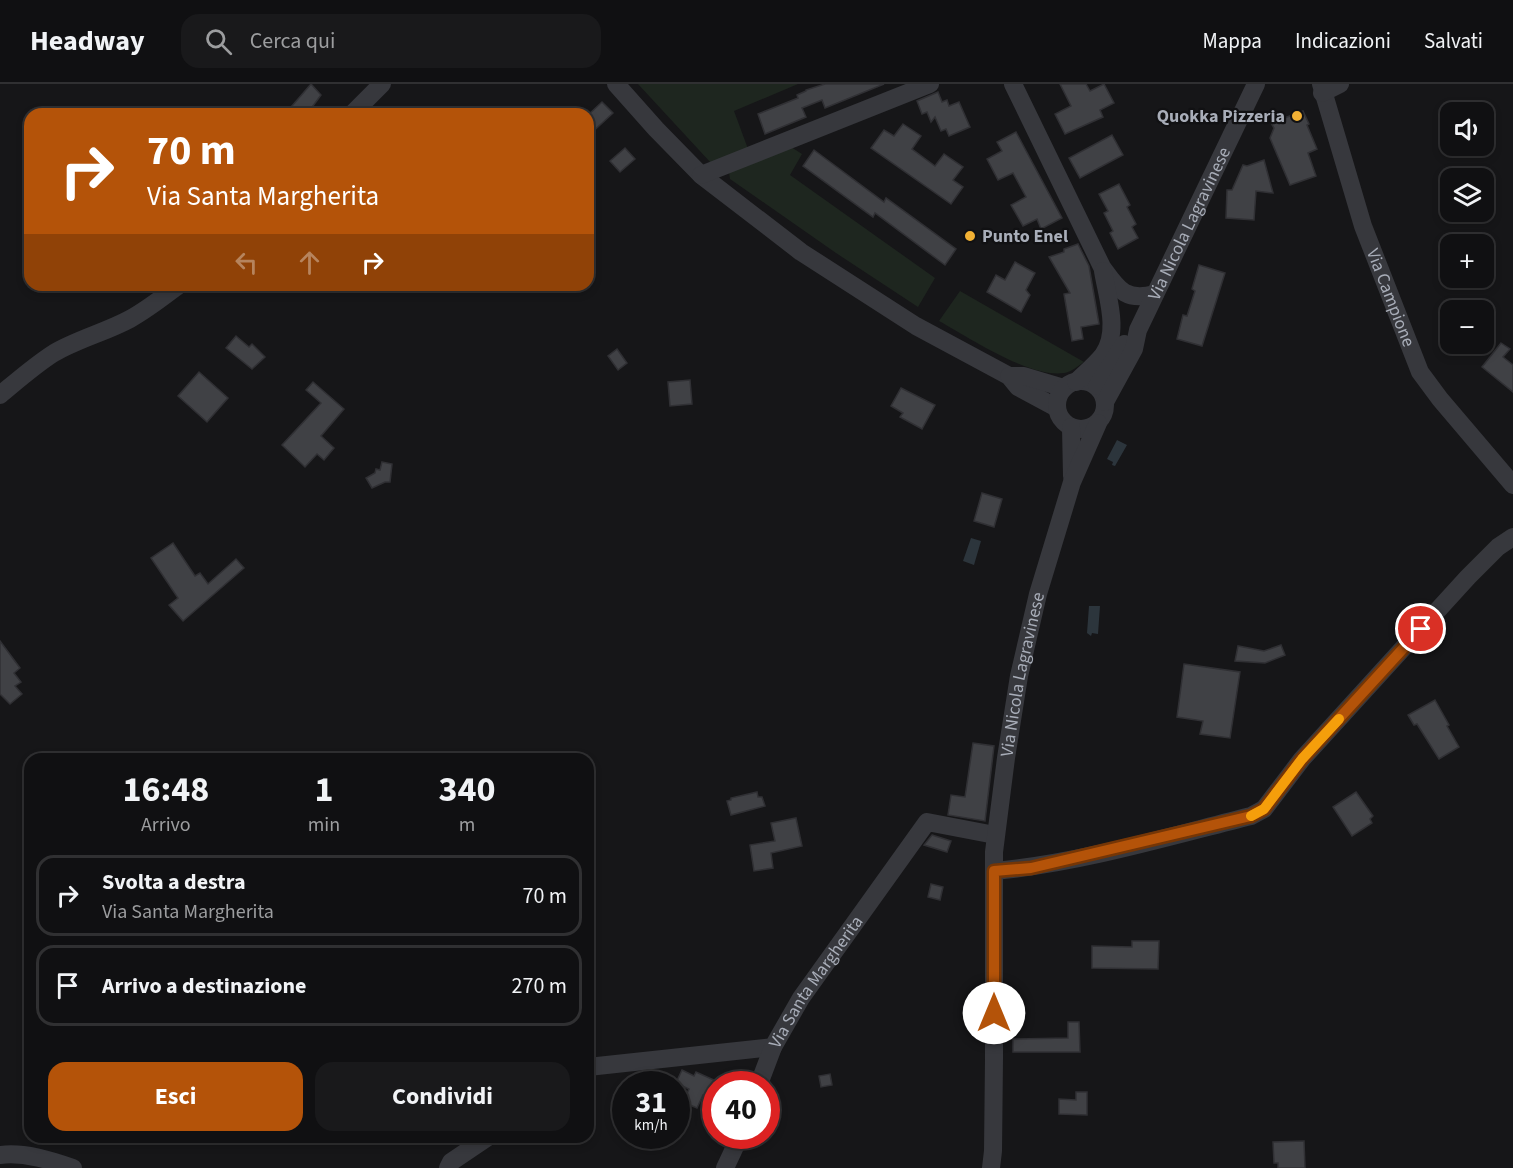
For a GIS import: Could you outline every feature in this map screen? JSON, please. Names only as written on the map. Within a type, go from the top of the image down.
[{"type":"street","points":[[358,108],[382,84]]},
{"type":"street","points":[[615,84],[701,174],[801,252],[916,326],[1009,376],[1018,387],[1057,408]]},
{"type":"street","points":[[701,174],[930,84]]},
{"type":"street","points":[[1013,84],[1102,267],[1123,293],[1134,297],[1155,294]]},
{"type":"street","name":"Via Nicola Lagravinese","points":[[1101,394],[1125,344],[1138,330],[1256,84]]},
{"type":"street","points":[[1321,88],[1340,84]]},
{"type":"street","name":"Via Campione","points":[[1321,88],[1363,226],[1420,372],[1513,486]]},
{"type":"street","points":[[1009,376],[1024,376],[1070,385],[1089,382],[1101,394],[1105,410],[1098,423],[1080,430],[1071,427],[1059,416],[1057,408],[1058,397],[1070,385],[1104,354],[1108,343],[1112,323],[1102,267]]},
{"type":"street","points":[[0,395],[54,353],[80,339],[128,320],[171,291]]},
{"type":"street","name":"Via Nicola Lagravinese","points":[[991,1168],[995,835],[1019,676],[1038,594],[1072,482],[1098,423]]},
{"type":"street","name":"Via Nicola Lagravinese","points":[[1071,427],[1072,482]]},
{"type":"street","points":[[994,871],[1031,868],[1145,842],[1251,816],[1264,809],[1302,759],[1468,577],[1498,547],[1513,537]]},
{"type":"street","name":"Via Santa Margherita","points":[[594,1066],[774,1047],[801,998],[927,822],[995,835]]},
{"type":"street","points":[[764,1071],[774,1047]]},
{"type":"street","points":[[448,1168],[451,1162],[479,1143]]},
{"type":"street","points":[[724,1168],[734,1149]]},
{"type":"street","points":[[0,1155],[13,1154],[47,1159],[73,1168]]},
{"type":"shaded area","points":[[638,84],[798,84],[734,111],[748,149],[711,163]]},
{"type":"shaded area","points":[[791,147],[802,154],[790,175],[935,278],[918,307],[730,179],[729,172]]},
{"type":"shaded area","points":[[960,291],[1084,362],[1064,373],[1050,373],[1034,369],[1000,355],[939,321]]},
{"type":"shaded area","points":[[1117,440],[1127,445],[1115,466],[1107,459]]},
{"type":"shaded area","points":[[971,538],[981,541],[974,565],[963,561]]},
{"type":"shaded area","points":[[1089,606],[1100,606],[1098,634],[1092,633],[1091,636],[1087,633]]},
{"type":"building","points":[[311,84],[321,95],[311,108],[290,108]]},
{"type":"building","points":[[825,84],[884,84],[825,108],[822,100],[802,108],[806,117],[765,134],[758,114],[798,98],[797,95],[806,90]]},
{"type":"building","points":[[1060,84],[1086,84],[1090,91],[1104,84],[1114,103],[1100,110],[1103,117],[1065,134],[1055,114],[1071,106]]},
{"type":"building","points":[[938,92],[942,102],[947,100],[949,106],[959,102],[970,127],[949,136],[946,129],[941,131],[935,117],[931,122],[927,112],[922,114],[917,101]]},
{"type":"building","points":[[602,102],[613,113],[594,130],[594,109]]},
{"type":"building","points":[[1303,111],[1317,149],[1308,153],[1316,176],[1290,185],[1270,138],[1274,128],[1271,123]]},
{"type":"building","points":[[903,124],[921,136],[912,149],[935,166],[944,154],[963,167],[953,180],[963,187],[951,204],[871,148],[884,130],[894,136]]},
{"type":"building","points":[[1016,132],[1062,218],[1041,229],[1037,219],[1023,226],[1011,205],[1026,197],[1013,173],[998,180],[987,159],[1002,151],[997,142]]},
{"type":"building","points":[[1112,135],[1123,155],[1080,178],[1069,158]]},
{"type":"building","points":[[625,148],[635,159],[620,172],[610,161]]},
{"type":"building","points":[[814,150],[884,202],[886,198],[956,249],[945,265],[875,213],[873,217],[803,166]]},
{"type":"building","points":[[1264,160],[1273,193],[1256,191],[1254,220],[1226,218],[1227,190],[1232,190],[1243,165],[1247,166]]},
{"type":"building","points":[[1119,184],[1130,205],[1127,207],[1136,224],[1132,227],[1138,238],[1118,249],[1110,233],[1113,231],[1104,213],[1108,211],[1099,194]]},
{"type":"building","points":[[1078,244],[1089,266],[1099,324],[1081,327],[1083,339],[1072,341],[1064,294],[1070,293],[1049,257]]},
{"type":"building","points":[[1015,262],[1035,273],[1026,290],[1030,295],[1021,312],[987,292],[996,275],[1005,280]]},
{"type":"building","points":[[1199,265],[1225,273],[1202,346],[1177,339],[1183,315],[1187,316],[1195,291],[1192,289]]},
{"type":"building","points":[[236,336],[249,347],[252,344],[265,357],[252,369],[226,348]]},
{"type":"building","points":[[1501,343],[1510,349],[1503,357],[1513,365],[1513,392],[1482,367]]},
{"type":"building","points":[[617,349],[627,363],[618,370],[608,356]]},
{"type":"building","points":[[199,372],[228,398],[207,422],[178,396]]},
{"type":"building","points":[[690,380],[692,404],[670,406],[668,382]]},
{"type":"building","points":[[313,382],[344,409],[321,436],[334,448],[324,460],[317,454],[305,467],[282,445],[321,403],[306,390]]},
{"type":"building","points":[[901,388],[935,405],[922,429],[900,417],[903,413],[891,406]]},
{"type":"building","points":[[382,462],[392,464],[390,482],[372,488],[366,478],[375,473],[376,469],[380,470]]},
{"type":"building","points":[[982,493],[1002,499],[994,527],[974,521]]},
{"type":"building","points":[[173,543],[195,576],[200,573],[208,584],[236,559],[244,568],[183,621],[169,605],[178,598],[151,558]]},
{"type":"building","points":[[0,641],[20,668],[14,673],[21,682],[15,686],[22,694],[10,704],[0,694]]},
{"type":"building","points":[[1281,645],[1285,655],[1265,663],[1235,661],[1238,646],[1264,651]]},
{"type":"building","points":[[1184,664],[1240,672],[1230,738],[1200,734],[1203,721],[1177,717]]},
{"type":"building","points":[[1435,700],[1459,747],[1439,759],[1417,724],[1414,725],[1408,715]]},
{"type":"building","points":[[973,743],[994,746],[985,821],[948,815],[951,795],[965,797]]},
{"type":"building","points":[[757,792],[758,797],[762,797],[765,806],[731,815],[727,801]]},
{"type":"building","points":[[1356,792],[1373,816],[1370,819],[1372,823],[1352,836],[1333,807]]},
{"type":"building","points":[[796,818],[802,846],[771,853],[773,868],[754,871],[750,845],[775,841],[771,823]]},
{"type":"building","points":[[932,835],[951,841],[947,852],[924,845]]},
{"type":"building","points":[[931,884],[943,887],[940,900],[928,897]]},
{"type":"building","points":[[1132,941],[1159,941],[1158,969],[1092,968],[1092,946],[1132,947]]},
{"type":"building","points":[[1068,1022],[1079,1022],[1080,1052],[1013,1052],[1013,1039],[1068,1038]]},
{"type":"building","points":[[696,1072],[702,1075],[702,1097],[697,1108],[690,1105],[690,1074],[694,1076]]},
{"type":"building","points":[[830,1074],[832,1085],[821,1087],[819,1076]]},
{"type":"building","points":[[1076,1092],[1087,1092],[1087,1115],[1059,1114],[1059,1099],[1076,1100]]},
{"type":"building","points":[[1304,1141],[1305,1168],[1278,1168],[1278,1163],[1274,1163],[1273,1142]]},
{"type":"slow traffic","points":[[1251,816],[1264,809],[1302,759],[1339,719]]},
{"type":"place","name":"Quokka Pizzeria","points":[[1297,116]]},
{"type":"place","name":"Punto Enel","points":[[970,236]]},
{"type":"route","points":[[994,1013],[994,871],[1031,868],[1145,842],[1251,816],[1264,809],[1302,759],[1421,629]]}]
